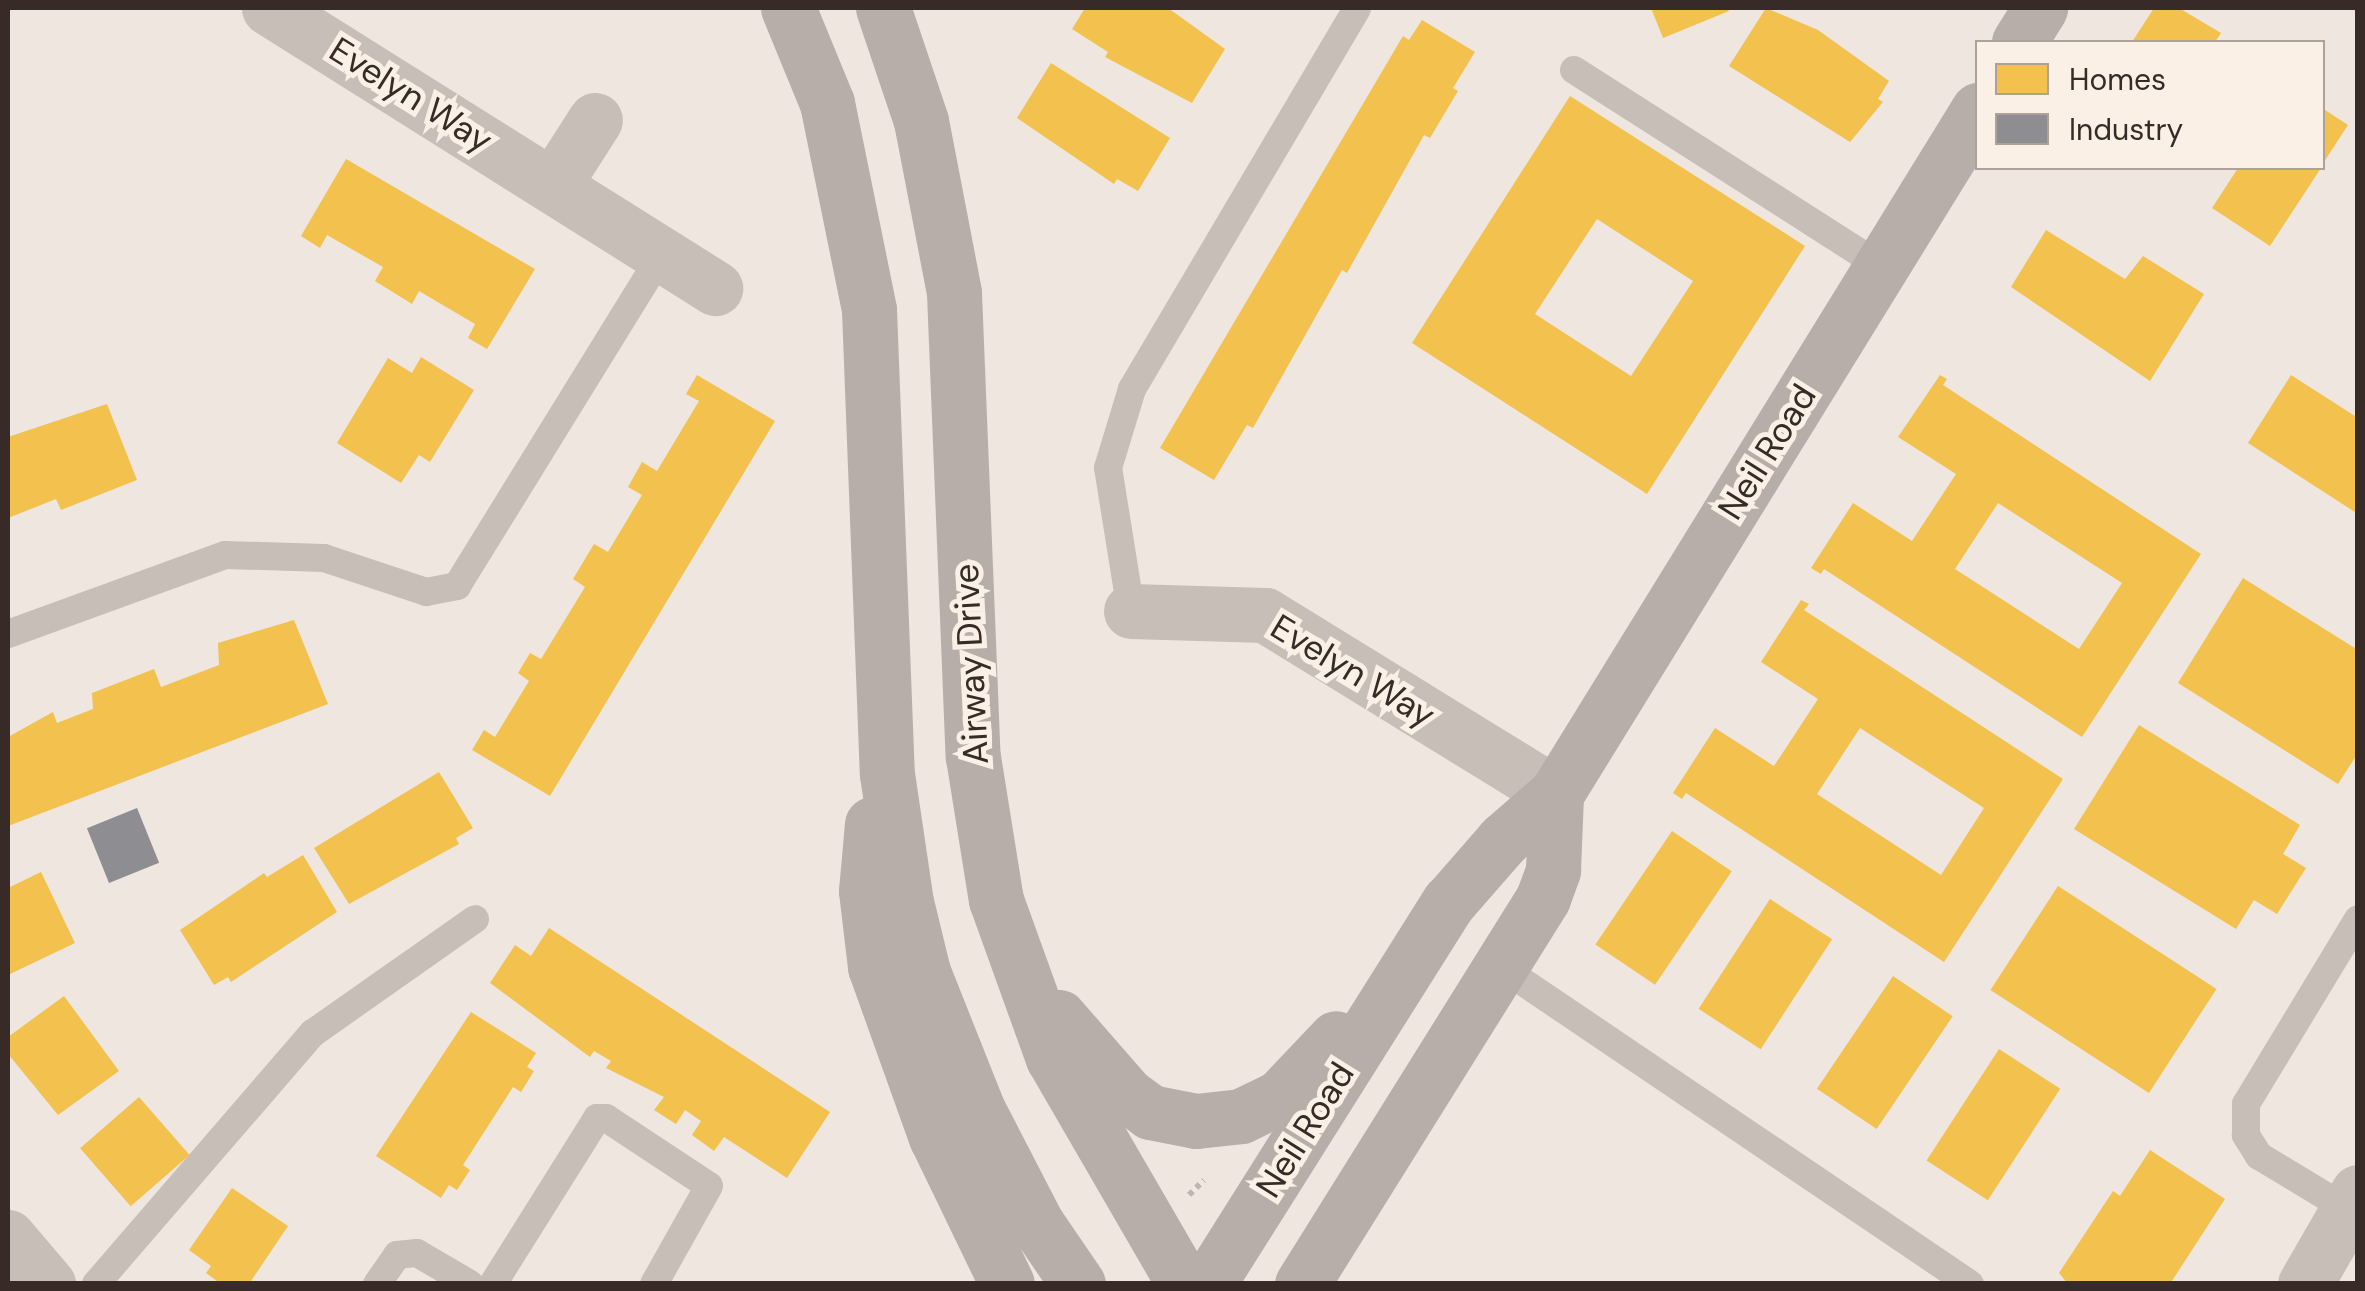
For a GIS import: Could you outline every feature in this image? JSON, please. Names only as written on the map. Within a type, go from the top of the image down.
[{"type":"main road","points":[[788,8],[827,103],[868,310],[883,686],[894,838],[923,972],[1008,1171],[1078,1284]]},
{"type":"main road","name":"Airway Drive","points":[[883,8],[920,121],[954,293],[973,757],[996,900],[1053,1058],[1184,1284]]},
{"type":"main road","points":[[2020,40],[2040,8]]},
{"type":"main road","name":"Neil Road","points":[[1208,1284],[1414,956],[1503,840],[1556,794],[1975,115]]},
{"type":"main road","points":[[883,686],[868,932],[910,1074],[1007,1284]]},
{"type":"main road","name":"Neil Road","points":[[1302,1284],[1495,977],[1553,870],[1556,794]]},
{"type":"main road","points":[[996,900],[1034,976],[1096,1066],[1150,1112],[1178,1119],[1241,1116],[1280,1097],[1414,956]]},
{"type":"main road","points":[[1345,1284],[1360,1228],[1495,977]]},
{"type":"street","name":"Evelyn Way","points":[[269,8],[715,288]]},
{"type":"street","points":[[554,184],[596,120]]},
{"type":"street","name":"Evelyn Way","points":[[1131,611],[1265,615],[1556,794]]},
{"type":"street","points":[[2305,1284],[2352,1200]]},
{"type":"street","points":[[8,1237],[48,1284]]},
{"type":"lane","points":[[1131,611],[1108,468],[1132,388],[1357,8]]},
{"type":"lane","points":[[1574,70],[1881,266]]},
{"type":"lane","points":[[8,634],[225,554],[324,558],[426,592],[457,586],[662,254]]},
{"type":"lane","points":[[96,1284],[313,1033],[474,919]]},
{"type":"lane","points":[[2352,1200],[2259,1156],[2246,1136],[2246,1104],[2358,919]]},
{"type":"lane","points":[[1495,977],[1970,1284]]},
{"type":"lane","points":[[493,1284],[597,1118],[606,1118],[709,1186],[654,1284]]},
{"type":"lane","points":[[377,1284],[397,1255],[418,1252],[470,1284]]},
{"type":"building: Homes","points":[[1085,8],[1168,8],[1225,49],[1192,103],[1105,57],[1108,52],[1072,29]]},
{"type":"building: Homes","points":[[1651,8],[1727,8],[1729,11],[1663,38]]},
{"type":"building: Homes","points":[[1766,8],[1818,30],[1889,81],[1878,99],[1883,102],[1850,142],[1729,66]]},
{"type":"building: Homes","points":[[2154,8],[2179,8],[2221,33],[2216,40],[2133,40]]},
{"type":"building: Homes","points":[[1422,20],[1475,52],[1453,88],[1458,91],[1430,138],[1424,135],[1347,273],[1342,270],[1253,428],[1247,425],[1214,480],[1160,448],[1403,36],[1409,40]]},
{"type":"building: Homes","points":[[1051,63],[1170,138],[1138,191],[1117,179],[1114,184],[1017,118]]},
{"type":"building: Homes","points":[[1570,96],[1805,246],[1647,494],[1412,343]],"holes":[[[1597,219],[1693,281],[1631,376],[1535,314]]]},
{"type":"building: Homes","points":[[2325,110],[2348,125],[2325,160]]},
{"type":"building: Homes","points":[[346,159],[535,269],[487,349],[468,338],[475,324],[419,291],[412,304],[375,281],[383,267],[327,235],[320,248],[301,236]]},
{"type":"building: Homes","points":[[2237,170],[2320,170],[2270,246],[2212,208]]},
{"type":"building: Homes","points":[[2046,230],[2125,279],[2143,256],[2204,294],[2150,381],[2011,287]]},
{"type":"building: Homes","points":[[421,357],[474,390],[430,462],[419,455],[401,483],[337,443],[388,358],[412,373]]},
{"type":"building: Homes","points":[[697,375],[775,421],[550,796],[472,750],[484,730],[495,737],[529,681],[518,673],[530,653],[541,659],[585,587],[573,579],[594,544],[608,552],[642,495],[628,487],[642,462],[657,471],[699,401],[686,394]]},
{"type":"building: Homes","points":[[1940,375],[1947,379],[1943,385],[2201,554],[2082,737],[1824,569],[1821,574],[1811,568],[1853,503],[1912,541],[1956,474],[1898,437]],"holes":[[[1998,503],[2122,583],[2079,649],[1955,569]]]},
{"type":"building: Homes","points":[[2291,375],[2358,418],[2358,514],[2248,443]]},
{"type":"building: Homes","points":[[107,404],[137,480],[61,510],[56,499],[8,518],[8,437]]},
{"type":"building: Homes","points":[[2243,578],[2358,650],[2358,753],[2338,784],[2178,683]]},
{"type":"building: Homes","points":[[1801,600],[1809,604],[1804,610],[2063,779],[1944,962],[1686,793],[1682,799],[1673,793],[1715,728],[1774,766],[1818,699],[1761,662]],"holes":[[[1860,728],[1984,808],[1941,875],[1817,794]]]},
{"type":"building: Homes","points":[[294,620],[328,704],[8,826],[8,737],[53,712],[57,723],[93,709],[92,693],[154,669],[161,687],[219,665],[218,643]]},
{"type":"building: Homes","points":[[2139,725],[2300,825],[2283,854],[2306,868],[2277,914],[2254,900],[2236,929],[2074,829]]},
{"type":"building: Homes","points":[[439,772],[473,828],[456,838],[459,844],[349,904],[314,848]]},
{"type":"building: Homes","points":[[1672,831],[1732,871],[1655,985],[1595,945]]},
{"type":"building: Homes","points":[[303,855],[337,912],[231,982],[228,977],[214,985],[180,930],[264,873],[267,877]]},
{"type":"building: Homes","points":[[41,872],[75,943],[8,975],[8,888]]},
{"type":"building: Homes","points":[[2058,886],[2217,989],[2149,1093],[1990,990]]},
{"type":"building: Homes","points":[[1770,899],[1832,939],[1761,1049],[1699,1009]]},
{"type":"building: Homes","points":[[549,928],[830,1112],[787,1178],[724,1137],[714,1151],[692,1135],[701,1121],[685,1110],[676,1124],[654,1110],[664,1097],[606,1068],[611,1061],[594,1051],[590,1057],[490,983],[515,945],[531,956]]},
{"type":"building: Homes","points":[[1893,976],[1953,1016],[1877,1129],[1817,1089]]},
{"type":"building: Homes","points":[[64,996],[119,1071],[58,1115],[8,1054],[8,1037]]},
{"type":"building: Homes","points":[[471,1012],[536,1053],[527,1067],[534,1071],[521,1092],[513,1087],[463,1165],[470,1170],[457,1190],[449,1185],[441,1198],[376,1156]]},
{"type":"building: Homes","points":[[1999,1049],[2060,1089],[1988,1200],[1927,1161]]},
{"type":"building: Homes","points":[[139,1097],[190,1155],[131,1206],[80,1148]]},
{"type":"building: Homes","points":[[2150,1150],[2225,1199],[2170,1284],[2068,1284],[2059,1273],[2113,1191],[2120,1196]]},
{"type":"building: Homes","points":[[232,1188],[288,1226],[249,1284],[221,1284],[206,1273],[211,1266],[189,1250]]},
{"type":"building: Industry","points":[[137,808],[159,863],[109,883],[87,828]]}]
